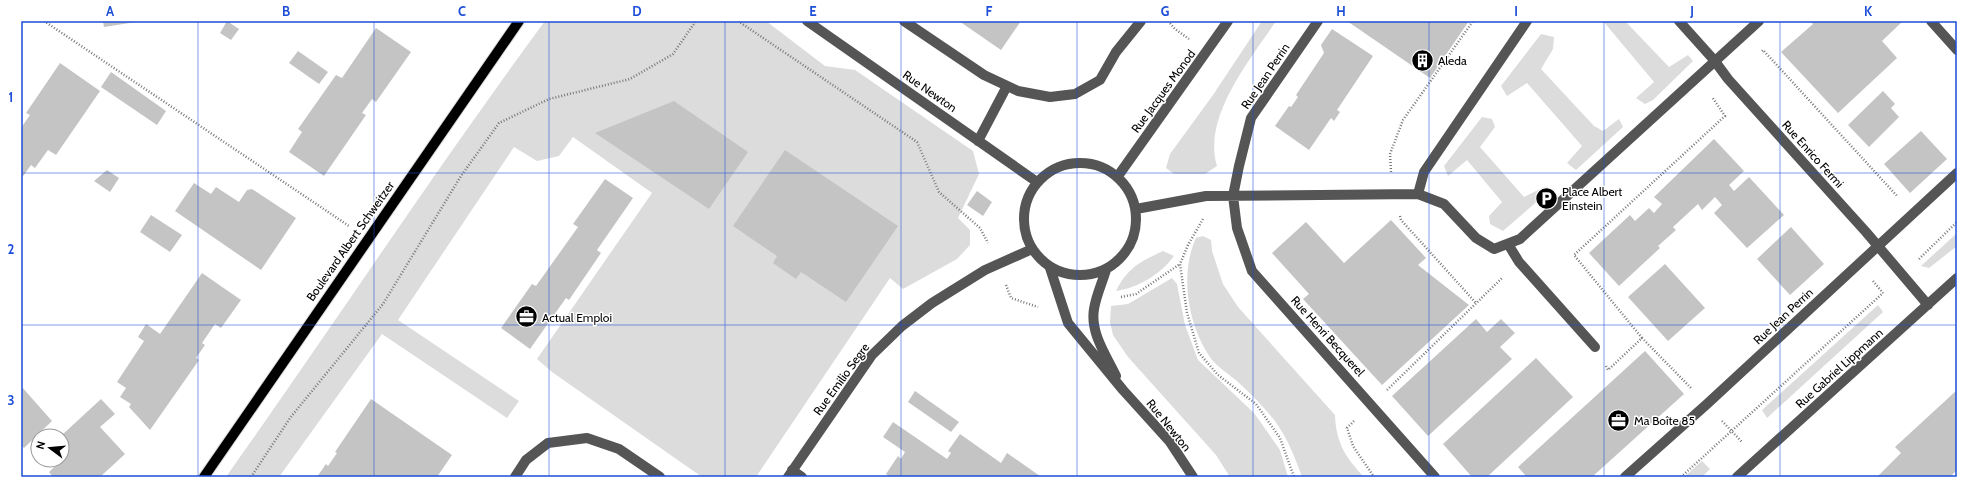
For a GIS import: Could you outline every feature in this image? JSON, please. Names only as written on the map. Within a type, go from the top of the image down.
[{"type":"main road","name":"Boulevard Albert Schweitzer","points":[[204,477],[519,21]]},
{"type":"street","name":"Rue Newton","points":[[807,21],[1037,182]]},
{"type":"street","points":[[904,21],[984,75],[1018,91],[1050,96],[1075,94],[1100,80],[1116,52],[1141,21]]},
{"type":"street","name":"Rue Jean Perrin","points":[[1233,196],[1251,118],[1318,21]]},
{"type":"street","points":[[1418,194],[1424,172],[1527,21]]},
{"type":"street","name":"Rue Enrico Fermi","points":[[1679,21],[1714,60],[1728,79],[1878,246],[1928,305]]},
{"type":"street","points":[[1136,209],[1206,196],[1418,194],[1444,204],[1476,238],[1494,249],[1520,239],[1714,60],[1759,21]]},
{"type":"street","points":[[1931,21],[1957,50]]},
{"type":"street","name":"Rue Jacques Monod","points":[[1118,176],[1227,22]]},
{"type":"street","points":[[978,141],[1007,86]]},
{"type":"street","points":[[1077,162],[1099,165],[1118,176],[1130,191],[1136,209],[1137,227],[1131,245],[1121,259],[1106,270],[1088,276],[1068,275],[1050,268],[1032,249],[1026,236],[1024,222],[1025,208],[1029,194],[1037,182],[1054,168],[1077,162]]},
{"type":"street","name":"Rue Jean Perrin","points":[[1626,477],[1957,173]]},
{"type":"street","name":"Rue Henri Becquerel","points":[[1233,196],[1237,228],[1252,271],[1435,477]]},
{"type":"street","points":[[1508,244],[1519,262],[1595,347]]},
{"type":"street","name":"Rue Emilio Segre","points":[[790,474],[872,355],[902,326],[932,303],[985,270],[1032,249]]},
{"type":"street","name":"Rue Newton","points":[[1050,268],[1068,323],[1123,390],[1170,442],[1193,477]]},
{"type":"street","name":"Rue Newton","points":[[1106,270],[1094,309],[1094,322],[1096,334],[1123,390]]},
{"type":"street","name":"Rue Gabriel Lippmann","points":[[1737,477],[1957,278]]},
{"type":"street","points":[[514,477],[526,460],[548,443],[586,438],[619,449],[660,477]]},
{"type":"street","points":[[790,474],[802,477]]},
{"type":"path","points":[[44,21],[368,238]]},
{"type":"path","points":[[251,477],[290,418],[383,304],[461,176],[499,123],[549,99],[630,79],[673,54],[696,21]]},
{"type":"path","points":[[738,21],[917,142],[939,192],[980,228],[999,265],[1011,298],[1043,308]]},
{"type":"path","points":[[1757,54],[1763,50],[1901,201]]},
{"type":"path","points":[[1728,79],[1710,95],[1725,116],[1574,255],[1642,338],[1707,404],[1757,459]]},
{"type":"path","points":[[1206,196],[1203,221],[1188,245],[1180,264],[1187,313],[1199,353],[1218,375],[1256,404],[1280,438],[1294,477]]},
{"type":"path","points":[[1681,477],[1883,293],[1957,222]]},
{"type":"path","points":[[1374,477],[1353,446],[1347,428],[1519,262]]},
{"type":"path","points":[[1121,297],[1136,294],[1180,264]]},
{"type":"path","points":[[1858,265],[1883,293]]},
{"type":"path","points":[[1595,347],[1608,370],[1642,338]]},
{"type":"shaded area","points":[[545,21],[766,21],[825,66],[855,70],[973,151],[979,174],[958,218],[970,230],[970,245],[957,259],[903,289],[890,278],[756,477],[702,477],[552,372],[537,359],[652,193],[573,137],[559,156],[537,161],[514,147],[398,320],[519,401],[507,418],[382,334],[279,477],[226,477],[424,191]]},
{"type":"shaded area","points":[[1262,21],[1276,21],[1242,71],[1222,109],[1216,128],[1214,147],[1217,166],[1205,174],[1174,174],[1166,168],[1170,154],[1213,95]]},
{"type":"shaded area","points":[[1603,21],[1625,21],[1669,67],[1688,55],[1693,61],[1653,100],[1645,104],[1636,98],[1654,82]]},
{"type":"shaded area","points":[[1541,34],[1554,37],[1553,49],[1541,69],[1594,126],[1603,131],[1619,119],[1623,127],[1576,170],[1567,163],[1582,146],[1527,83],[1507,96],[1501,86]]},
{"type":"shaded area","points":[[1482,117],[1492,119],[1495,127],[1480,147],[1524,197],[1544,187],[1548,192],[1503,231],[1490,224],[1489,216],[1502,202],[1467,160],[1448,176],[1444,166]]},
{"type":"shaded area","points":[[1957,233],[1957,246],[1929,268],[1921,266]]},
{"type":"shaded area","points":[[1203,236],[1211,240],[1212,251],[1223,284],[1238,307],[1335,415],[1337,434],[1343,449],[1364,477],[1302,477],[1289,445],[1275,422],[1248,391],[1212,360],[1197,332],[1192,317],[1187,284],[1188,268],[1196,238]]},
{"type":"shaded area","points":[[1163,251],[1174,256],[1163,269],[1133,287],[1116,291],[1125,276],[1135,266]]},
{"type":"shaded area","points":[[1172,278],[1177,284],[1185,325],[1198,360],[1254,413],[1280,450],[1288,477],[1230,477],[1216,455],[1128,357],[1113,335],[1110,322],[1111,306],[1128,304]]},
{"type":"shaded area","points":[[1878,305],[1883,312],[1767,418],[1762,410]]},
{"type":"shaded area","points":[[1702,461],[1710,469],[1702,477],[1684,477]]},
{"type":"building","points":[[103,21],[136,21],[136,22],[104,27]]},
{"type":"building","points":[[227,21],[239,29],[231,40],[220,33]]},
{"type":"building","points":[[959,21],[1021,21],[1001,50]]},
{"type":"building","name":"Aleda","points":[[1347,21],[1469,21],[1430,78]]},
{"type":"building","points":[[1810,21],[1902,22],[1882,41],[1897,58],[1838,113],[1781,52],[1813,24]]},
{"type":"building","points":[[376,28],[411,52],[376,102],[372,99],[362,113],[366,115],[324,176],[289,152],[302,132],[298,129],[336,75],[342,78]]},
{"type":"building","points":[[1332,29],[1373,56],[1337,110],[1340,112],[1334,121],[1331,118],[1309,150],[1275,126],[1289,106],[1291,107],[1298,97],[1296,95],[1324,53],[1321,45]]},
{"type":"building","points":[[298,51],[328,72],[319,84],[289,63]]},
{"type":"building","points":[[60,63],[100,91],[56,155],[48,150],[35,168],[31,165],[21,179],[21,128],[30,115],[26,113]]},
{"type":"building","points":[[111,72],[166,111],[157,125],[101,87]]},
{"type":"building","points":[[1883,91],[1895,104],[1891,108],[1899,117],[1869,147],[1848,125]]},
{"type":"building","points":[[674,101],[748,152],[709,209],[595,133]]},
{"type":"building","points":[[1921,131],[1947,159],[1910,193],[1884,164]]},
{"type":"building","points":[[1714,139],[1744,171],[1729,185],[1734,191],[1749,177],[1784,215],[1747,248],[1714,213],[1722,205],[1715,197],[1702,210],[1698,204],[1673,227],[1676,230],[1658,246],[1660,248],[1619,286],[1589,253],[1630,215],[1635,221],[1649,208],[1654,213],[1662,204],[1654,197]]},
{"type":"building","points":[[785,150],[898,226],[846,302],[801,272],[796,279],[773,263],[777,256],[733,226]]},
{"type":"building","points":[[107,170],[119,178],[110,192],[94,181]]},
{"type":"building","points":[[605,179],[633,198],[597,250],[601,253],[569,300],[566,298],[530,349],[501,328],[532,284],[536,286],[578,227],[573,224]]},
{"type":"building","points":[[194,183],[211,194],[216,187],[239,202],[247,190],[252,189],[296,218],[261,270],[175,211]]},
{"type":"building","points":[[977,191],[992,202],[983,216],[967,205]]},
{"type":"building","points":[[151,215],[182,235],[170,252],[140,232]]},
{"type":"building","points":[[1391,220],[1426,258],[1418,265],[1469,305],[1382,385],[1303,299],[1309,294],[1272,253],[1306,222],[1344,263]]},
{"type":"building","points":[[1791,227],[1824,264],[1790,295],[1757,259]]},
{"type":"building","points":[[1665,264],[1705,308],[1668,341],[1628,297]]},
{"type":"building","points":[[202,273],[241,300],[221,328],[215,324],[202,343],[205,345],[196,358],[199,360],[150,430],[129,407],[131,404],[120,397],[126,388],[117,382],[144,341],[138,337],[146,324],[160,334]]},
{"type":"building","points":[[1476,319],[1487,332],[1501,319],[1515,333],[1500,347],[1512,359],[1428,436],[1392,396]]},
{"type":"building","points":[[1645,351],[1684,394],[1592,477],[1527,477],[1518,467]]},
{"type":"building","points":[[1536,358],[1573,397],[1487,477],[1472,477],[1443,444]]},
{"type":"building","points":[[21,386],[52,421],[45,428],[30,428],[30,442],[24,448],[21,445]]},
{"type":"building","points":[[1957,390],[1957,470],[1950,477],[1877,477],[1901,453],[1895,447]]},
{"type":"building","points":[[915,391],[959,422],[951,432],[908,402]]},
{"type":"building","points":[[101,399],[115,414],[100,427],[125,454],[100,477],[53,477],[49,472],[53,468],[70,468],[70,428]]},
{"type":"building","points":[[371,399],[452,455],[437,477],[317,477],[326,464],[328,466],[337,453],[335,452]]},
{"type":"building","points":[[893,422],[947,459],[951,453],[948,451],[960,434],[1001,463],[1007,453],[1040,476],[890,477],[886,474],[898,456],[901,459],[905,452],[883,437]]},
{"type":"place","name":"Aleda","points":[[1423,60]]},
{"type":"place","name":"Place Albert Einstein","points":[[1547,198]]},
{"type":"place","name":"Actual Emploi","points":[[527,317]]},
{"type":"place","name":"Ma Boîte 85","points":[[1618,420]]}]
